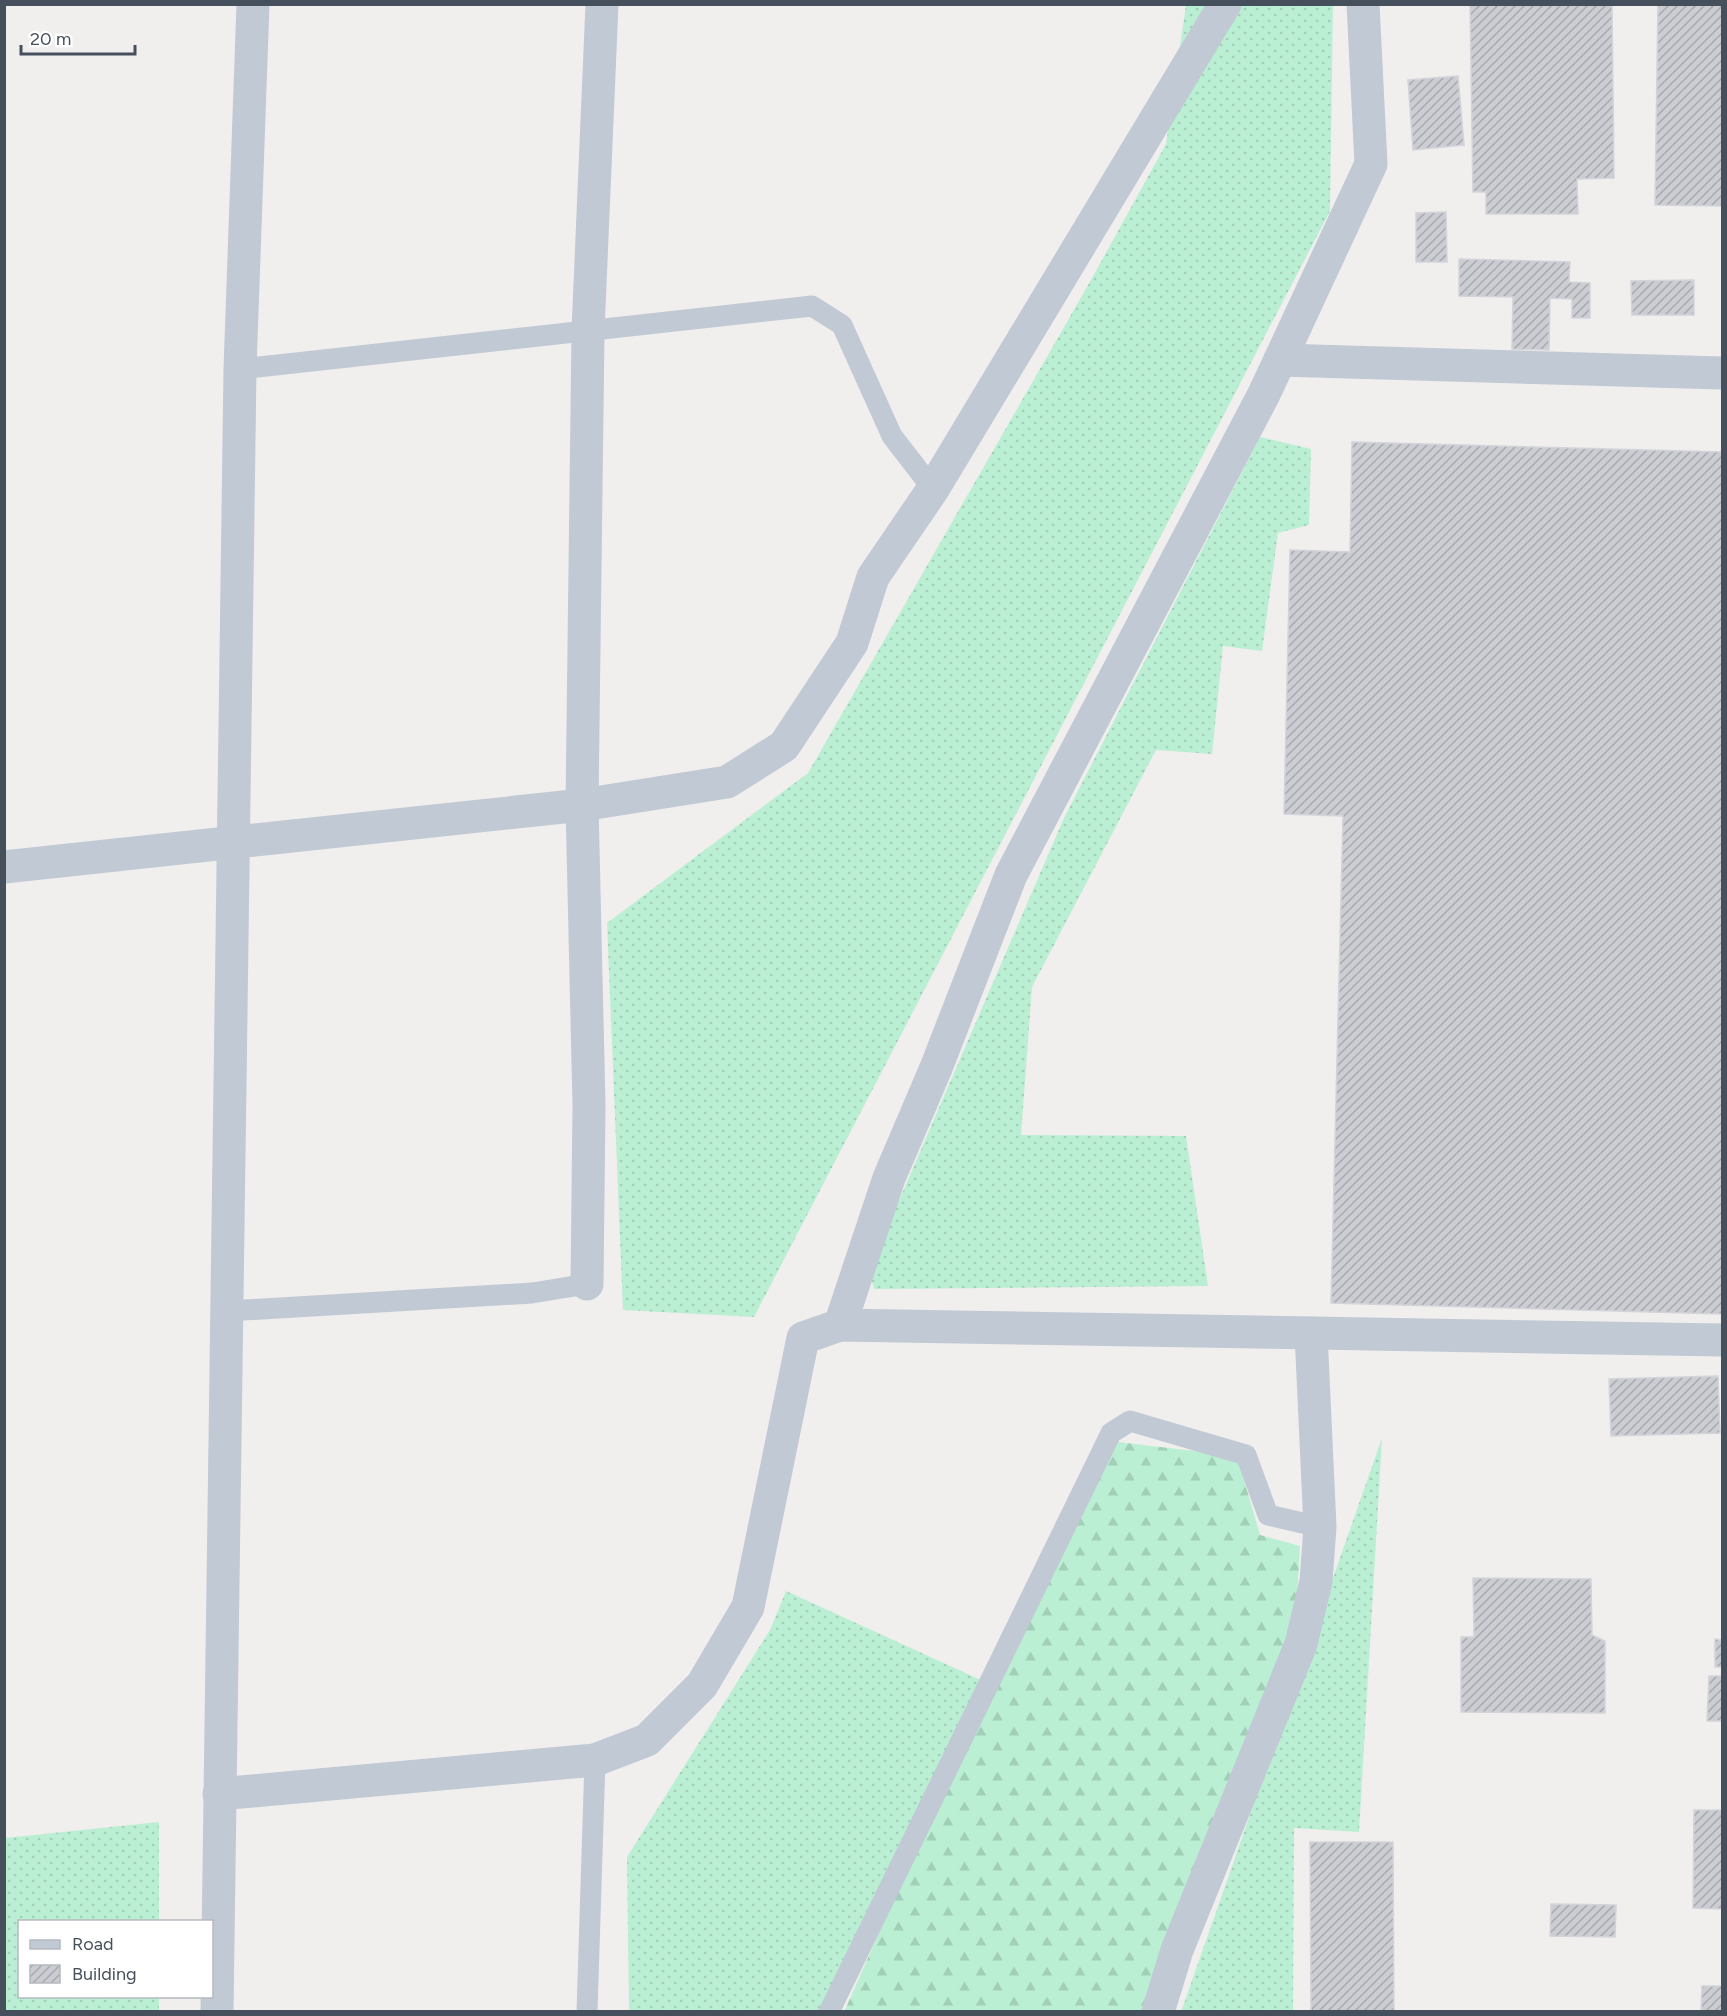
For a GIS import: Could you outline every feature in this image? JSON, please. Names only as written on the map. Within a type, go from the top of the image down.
[{"type":"street","points":[[217,2012],[240,369],[254,4]]},
{"type":"street","points":[[587,1284],[589,1106],[582,805],[588,331],[602,4]]},
{"type":"street","points":[[4,867],[582,805],[727,782],[784,746],[852,643],[873,577],[933,489],[1225,4]]},
{"type":"street","points":[[840,1325],[889,1178],[936,1068],[1011,875],[1280,360],[1371,164],[1363,4]]},
{"type":"street","points":[[1280,360],[1722,373]]},
{"type":"street","points":[[219,1794],[595,1760],[647,1740],[702,1685],[748,1607],[803,1338],[840,1325],[1722,1340]]},
{"type":"street","points":[[1158,2012],[1181,1939],[1301,1644],[1316,1581],[1320,1527],[1311,1333]]},
{"type":"lane","points":[[240,369],[812,306],[842,325],[892,436],[933,489]]},
{"type":"lane","points":[[226,1311],[531,1293],[587,1284]]},
{"type":"lane","points":[[829,2012],[1111,1433],[1130,1421],[1246,1455],[1268,1515],[1320,1527]]},
{"type":"lane","points":[[587,2012],[595,1760]]},
{"type":"green space","points":[[1186,5],[1333,5],[1330,211],[754,1317],[623,1310],[607,923],[808,773],[1091,280],[1166,144]]},
{"type":"green space","points":[[1260,437],[1311,449],[1309,525],[1278,533],[1262,651],[1223,646],[1212,754],[1156,750],[1032,987],[1021,1135],[1186,1136],[1208,1286],[874,1289],[869,1270],[1064,818]]},
{"type":"green space","points":[[1382,1438],[1359,1832],[1294,1828],[1293,2011],[1181,2012]]},
{"type":"green space","points":[[1118,1442],[1237,1456],[1260,1535],[1300,1546],[1295,1632],[1149,2011],[844,2012],[910,1863]]},
{"type":"green space","points":[[786,1591],[983,1681],[828,2011],[629,2011],[627,1857],[770,1630]]},
{"type":"green space","points":[[159,1822],[159,1920],[18,1920],[18,1998],[159,1998],[159,2011],[5,2011],[5,1838]]},
{"type":"building","points":[[1470,4],[1612,4],[1614,178],[1577,179],[1578,214],[1486,214],[1486,192],[1473,192]]},
{"type":"building","points":[[1658,4],[1722,4],[1722,206],[1655,205]]},
{"type":"building","points":[[1458,76],[1464,145],[1413,150],[1408,80]]},
{"type":"building","points":[[1446,212],[1447,262],[1416,262],[1416,213]]},
{"type":"building","points":[[1459,259],[1570,262],[1569,282],[1590,283],[1590,318],[1572,318],[1572,299],[1550,298],[1549,350],[1512,349],[1513,297],[1459,296]]},
{"type":"building","points":[[1694,280],[1694,315],[1632,315],[1631,281]]},
{"type":"building","points":[[1352,442],[1722,452],[1722,1314],[1331,1303],[1343,816],[1284,814],[1290,550],[1350,552]]},
{"type":"building","points":[[1718,1376],[1720,1433],[1611,1436],[1609,1379]]},
{"type":"building","points":[[1473,1578],[1591,1579],[1592,1635],[1605,1641],[1605,1713],[1461,1712],[1461,1637],[1474,1637]]},
{"type":"building","points":[[1715,1639],[1722,1640],[1722,1667],[1715,1667]]},
{"type":"building","points":[[1709,1676],[1722,1676],[1722,1721],[1707,1721]]},
{"type":"building","points":[[1694,1810],[1722,1810],[1722,1909],[1693,1908]]},
{"type":"building","points":[[1310,1842],[1393,1842],[1394,2012],[1311,2012]]},
{"type":"building","points":[[1551,1904],[1616,1905],[1615,1937],[1550,1936]]},
{"type":"building","points":[[1702,1986],[1722,1986],[1722,2012],[1701,2012]]}]
